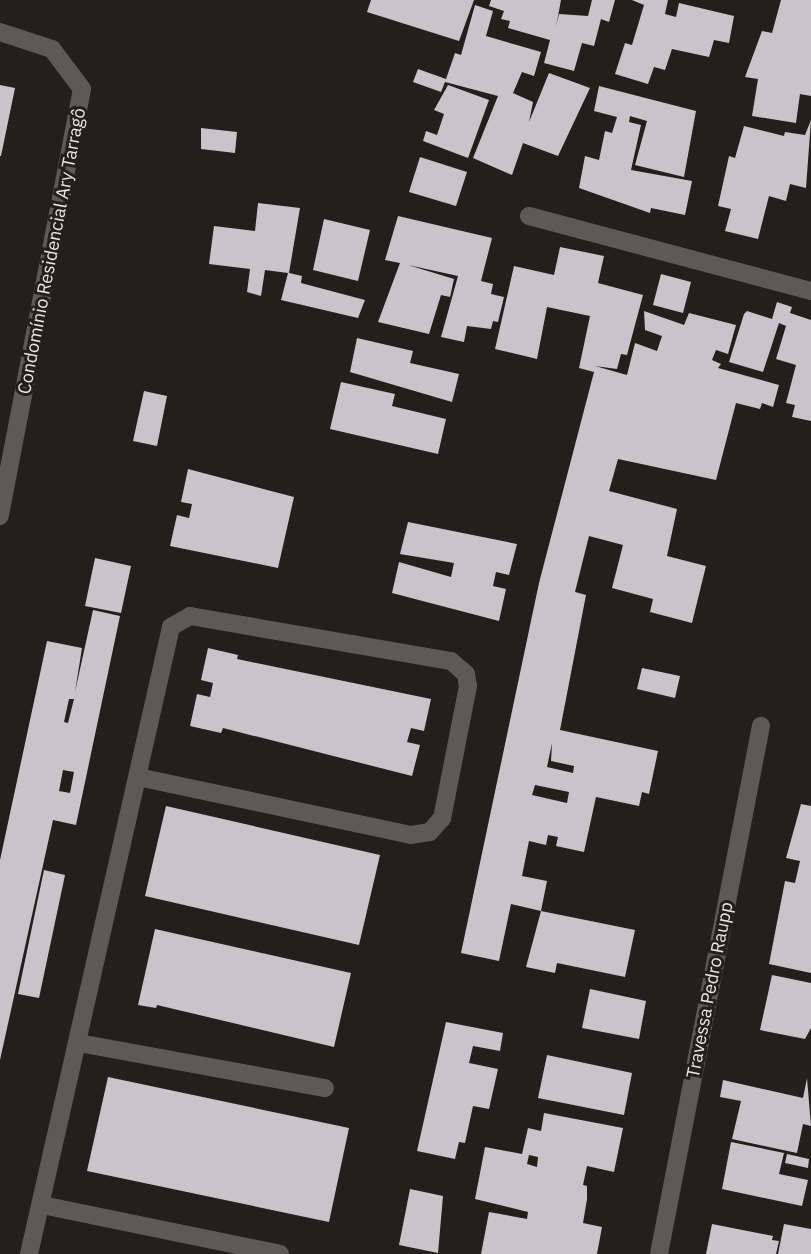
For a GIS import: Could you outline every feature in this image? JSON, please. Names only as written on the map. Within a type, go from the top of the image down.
[{"type":"street","name":"Condomínio Residencial Ary Tarragô","points":[[0,32],[52,49],[82,89],[0,516]]},
{"type":"street","points":[[528,216],[811,291]]},
{"type":"street","points":[[29,1254],[139,777],[165,641],[171,627],[189,616],[451,661],[466,674],[468,686],[442,818],[430,832],[411,836],[139,777]]},
{"type":"street","name":"Travessa Pedro Raupp","points":[[659,1254],[761,726]]},
{"type":"street","points":[[79,1043],[326,1088]]},
{"type":"street","points":[[42,1204],[280,1254]]},
{"type":"building","points":[[371,0],[474,0],[459,41],[367,12]]},
{"type":"building","points":[[491,0],[561,0],[556,27],[559,14],[588,16],[592,0],[615,0],[609,22],[601,19],[594,46],[582,43],[574,71],[544,63],[550,40],[508,28],[510,21],[501,19],[504,11],[489,6]]},
{"type":"building","points":[[632,0],[668,0],[665,14],[676,17],[679,3],[734,16],[729,43],[714,40],[709,57],[672,49],[665,70],[654,67],[648,84],[615,74],[625,43],[632,45],[644,5]]},
{"type":"building","points":[[781,0],[811,0],[811,96],[800,94],[796,123],[752,116],[758,79],[745,77],[762,31],[772,33]]},
{"type":"building","points":[[475,5],[493,11],[486,36],[541,52],[534,76],[522,72],[513,93],[533,102],[529,122],[549,73],[590,88],[558,156],[523,143],[512,175],[473,158],[498,96],[445,82],[441,92],[413,82],[418,69],[446,79],[455,53],[461,55]]},
{"type":"building","points":[[0,85],[15,88],[1,156],[0,156]]},
{"type":"building","points":[[448,85],[489,100],[468,158],[423,141],[426,131],[437,135],[444,114],[434,110]]},
{"type":"building","points":[[599,86],[696,111],[684,177],[635,165],[647,121],[630,116],[629,122],[641,125],[631,170],[692,181],[685,215],[651,208],[650,213],[579,188],[585,156],[599,160],[605,131],[612,133],[617,117],[594,111]]},
{"type":"building","points":[[811,120],[806,188],[790,184],[786,201],[769,196],[758,239],[725,231],[731,209],[718,206],[729,156],[735,158],[744,126],[784,136],[785,132],[805,135]]},
{"type":"building","points":[[201,128],[237,132],[235,153],[201,149]]},
{"type":"building","points":[[420,157],[467,172],[456,206],[409,192]]},
{"type":"building","points":[[258,203],[300,208],[289,273],[302,276],[301,283],[365,300],[358,318],[281,300],[288,273],[265,270],[261,296],[247,292],[250,269],[209,264],[214,226],[255,231]]},
{"type":"building","points":[[398,216],[492,238],[481,281],[493,284],[491,294],[504,297],[498,322],[493,321],[491,329],[467,326],[464,342],[441,337],[458,276],[408,265],[454,279],[450,297],[441,295],[429,334],[378,322],[400,263],[385,260]]},
{"type":"building","points":[[324,219],[370,230],[358,281],[313,270]]},
{"type":"building","points":[[560,247],[604,256],[598,283],[643,295],[627,355],[621,354],[617,369],[595,366],[627,375],[635,343],[657,351],[662,336],[645,330],[644,311],[684,325],[689,313],[736,325],[728,354],[716,350],[712,360],[721,364],[718,368],[779,385],[773,407],[762,403],[760,409],[736,403],[716,480],[618,459],[609,491],[677,509],[667,556],[706,566],[692,623],[650,612],[653,599],[612,588],[623,545],[589,536],[575,592],[586,595],[560,730],[658,751],[649,794],[642,792],[639,806],[596,797],[584,852],[556,846],[558,837],[548,835],[546,845],[529,841],[522,876],[547,881],[541,911],[511,904],[499,961],[461,953],[539,583],[594,372],[579,368],[590,316],[547,307],[537,359],[495,349],[514,266],[554,275]],"holes":[[[552,743],[551,761],[574,766],[573,773],[547,767]],[[535,785],[569,792],[567,803],[532,795]]]},
{"type":"building","points":[[661,274],[691,282],[683,313],[653,305]]},
{"type":"building","points":[[777,302],[792,307],[790,313],[811,320],[811,421],[792,417],[795,405],[786,403],[796,365],[776,359],[786,326],[779,323],[763,372],[729,362],[744,314],[747,311],[772,319]]},
{"type":"building","points":[[357,338],[413,351],[410,363],[459,374],[452,402],[350,372]]},
{"type":"building","points":[[341,382],[395,394],[392,406],[446,419],[438,454],[330,429]]},
{"type":"building","points":[[144,391],[167,396],[157,446],[133,441]]},
{"type":"building","points":[[188,469],[294,497],[278,568],[170,546],[177,515],[189,518],[192,504],[181,502]]},
{"type":"building","points":[[408,522],[517,544],[509,575],[496,572],[493,586],[506,589],[499,621],[392,593],[399,562],[451,577],[454,563],[400,554]]},
{"type":"building","points":[[95,558],[131,566],[121,613],[85,606]]},
{"type":"building","points":[[93,610],[120,616],[76,825],[53,820],[0,1060],[0,860],[47,641],[82,648],[75,692]],"holes":[[[69,699],[74,699],[68,723],[64,722]],[[63,770],[74,772],[70,793],[59,791]]]},
{"type":"building","points":[[208,648],[238,655],[237,659],[431,699],[424,731],[411,728],[407,742],[420,745],[412,776],[223,728],[221,733],[190,726],[197,694],[210,697],[213,683],[201,680]]},
{"type":"building","points":[[642,668],[680,676],[675,698],[637,689]]},
{"type":"building","points":[[801,804],[811,806],[811,973],[769,964],[785,881],[795,883],[800,861],[786,858]]},
{"type":"building","points":[[166,806],[380,855],[359,945],[145,896]]},
{"type":"building","points":[[44,870],[65,875],[39,998],[18,994]]},
{"type":"building","points":[[541,911],[635,930],[625,977],[557,963],[555,973],[526,967]]},
{"type":"building","points":[[155,929],[351,973],[334,1047],[157,1005],[156,1008],[138,1005]]},
{"type":"building","points":[[772,975],[811,983],[811,1028],[805,1039],[760,1030]]},
{"type":"building","points":[[590,989],[646,1001],[639,1039],[582,1028]]},
{"type":"building","points":[[446,1022],[503,1033],[500,1051],[473,1046],[469,1063],[498,1069],[489,1109],[473,1106],[465,1143],[459,1142],[455,1159],[417,1151]]},
{"type":"building","points":[[547,1055],[632,1073],[624,1115],[538,1098]]},
{"type":"building","points":[[108,1077],[349,1128],[329,1222],[87,1171]]},
{"type":"building","points":[[807,1078],[811,1126],[803,1124],[797,1153],[732,1139],[741,1101],[720,1097],[723,1080],[803,1098]]},
{"type":"building","points":[[544,1113],[623,1128],[614,1172],[587,1166],[583,1185],[587,1186],[587,1199],[583,1223],[602,1227],[597,1254],[481,1254],[489,1212],[527,1219],[528,1212],[475,1199],[485,1147],[522,1154],[528,1128],[541,1131]],"holes":[[[529,1155],[538,1157],[537,1167],[527,1164]]]},
{"type":"building","points":[[731,1142],[784,1153],[779,1174],[808,1180],[802,1206],[722,1189]]},
{"type":"building","points":[[787,1154],[809,1159],[808,1168],[785,1163]]},
{"type":"building","points":[[410,1189],[443,1196],[438,1253],[399,1245]]},
{"type":"building","points":[[712,1224],[773,1236],[772,1240],[779,1241],[776,1254],[706,1254]]},
{"type":"building","points":[[784,1224],[811,1229],[811,1254],[778,1254]]}]
